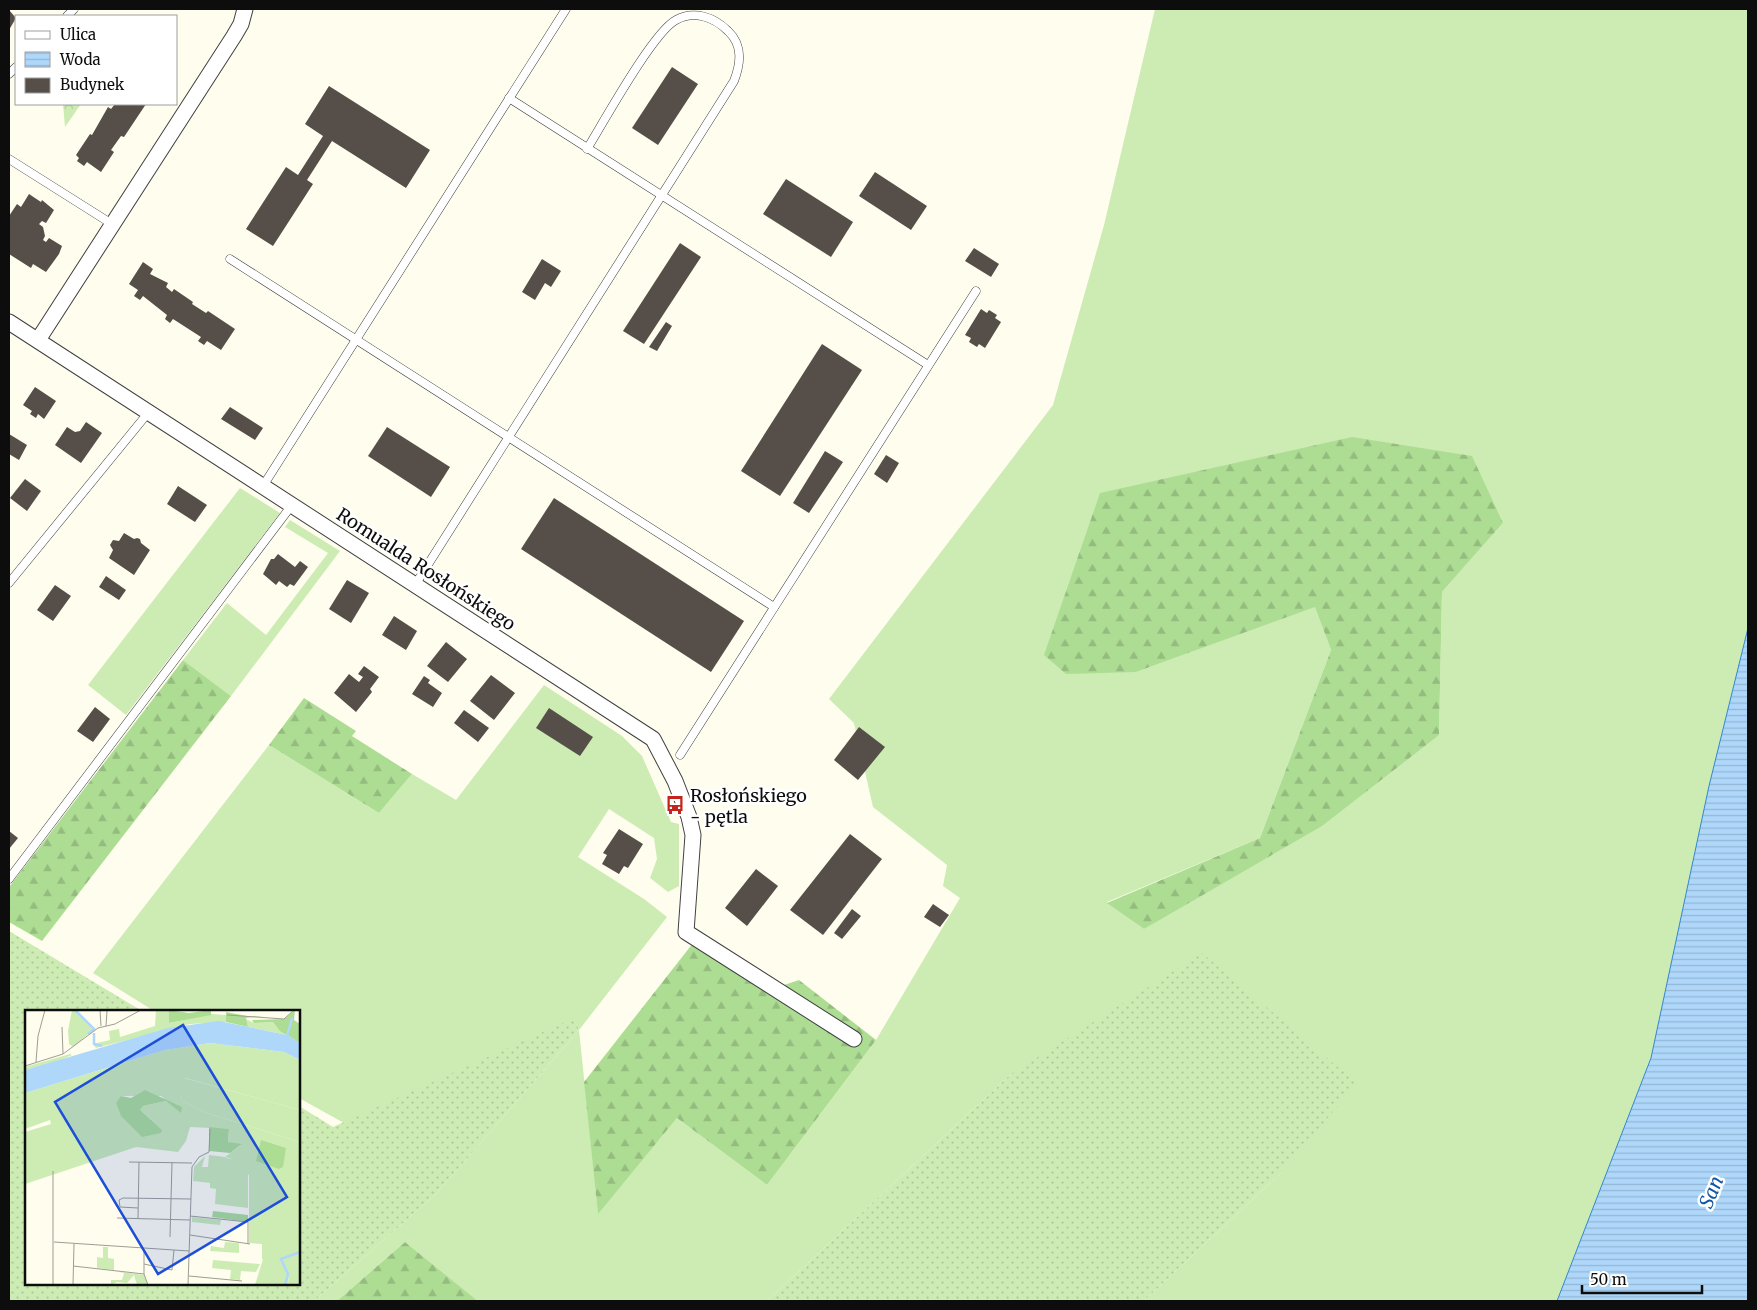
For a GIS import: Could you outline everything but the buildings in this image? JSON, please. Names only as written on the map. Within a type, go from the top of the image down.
[{"type":"street","points":[[38,340],[234,36],[243,19],[244,9]]},
{"type":"street","name":"Romualda Rosłońskiego","points":[[9,322],[653,738],[675,781],[689,817],[693,835],[686,932],[854,1039]]},
{"type":"lane","points":[[263,486],[566,9]]},
{"type":"lane","points":[[415,585],[734,81],[740,66],[738,45],[732,35],[713,19],[701,15],[687,16],[675,20],[665,28],[587,149]]},
{"type":"lane","points":[[509,98],[928,365]]},
{"type":"lane","points":[[9,158],[112,224]]},
{"type":"lane","points":[[230,259],[774,607]]},
{"type":"lane","points":[[680,755],[976,291]]},
{"type":"lane","points":[[9,583],[148,413]]},
{"type":"lane","points":[[9,879],[292,505]]},
{"type":"green space","points":[[1155,9],[1748,9],[1748,628],[1709,786],[1651,1058],[1557,1301],[1144,1301],[1282,1172],[1011,1074],[767,1301],[477,1301],[405,1242],[337,1301],[314,1301],[436,1194],[579,1030],[598,1213],[677,1118],[767,1185],[876,1040],[960,898],[943,886],[947,865],[873,807],[854,723],[829,699],[1053,405],[1104,225]],"holes":[[[1503,523],[1442,592],[1439,735],[1144,929],[1107,902],[1260,838],[1331,650],[1315,606],[1136,672]]]},
{"type":"green space","points":[[63,105],[80,105],[65,127]]},
{"type":"green space","points":[[1352,437],[1472,456],[1503,523],[1442,592],[1439,735],[1322,826],[1144,929],[1107,903],[1260,838],[1331,650],[1315,607],[1136,672],[1066,674],[1044,655],[1100,493]]},
{"type":"green space","points":[[240,488],[280,513],[126,715],[88,685]]},
{"type":"green space","points":[[290,520],[340,551],[231,696],[183,660],[227,603],[266,635],[328,553],[285,527]]},
{"type":"green space","points":[[183,660],[231,696],[42,941],[9,922],[9,887]]},
{"type":"green space","points":[[544,685],[622,736],[642,756],[671,822],[679,824],[679,886],[668,892],[650,878],[657,859],[654,838],[609,809],[578,857],[644,899],[667,917],[579,1030],[574,1019],[344,1123],[300,1099],[300,1010],[152,1010],[93,973],[269,745],[379,813],[412,774],[456,800]]},
{"type":"green space","points":[[304,698],[356,731],[352,736],[412,774],[379,813],[269,745]]},
{"type":"green space","points":[[9,931],[140,1010],[25,1010],[25,1285],[300,1285],[300,1107],[333,1127],[574,1018],[579,1030],[436,1194],[314,1301],[9,1301]]},
{"type":"green space","points":[[697,938],[784,985],[799,980],[876,1040],[767,1185],[677,1118],[598,1214],[584,1082]]},
{"type":"green space","points":[[1202,953],[1357,1083],[1282,1172],[1144,1301],[767,1301],[1011,1074]]},
{"type":"green space","points":[[405,1242],[474,1298],[477,1301],[337,1301]]},
{"type":"water","name":"San","points":[[1748,628],[1748,1301],[1557,1301],[1651,1058],[1709,786]]},
{"type":"place","name":"Rosłońskiego - pętla","points":[[675,805]]}]
